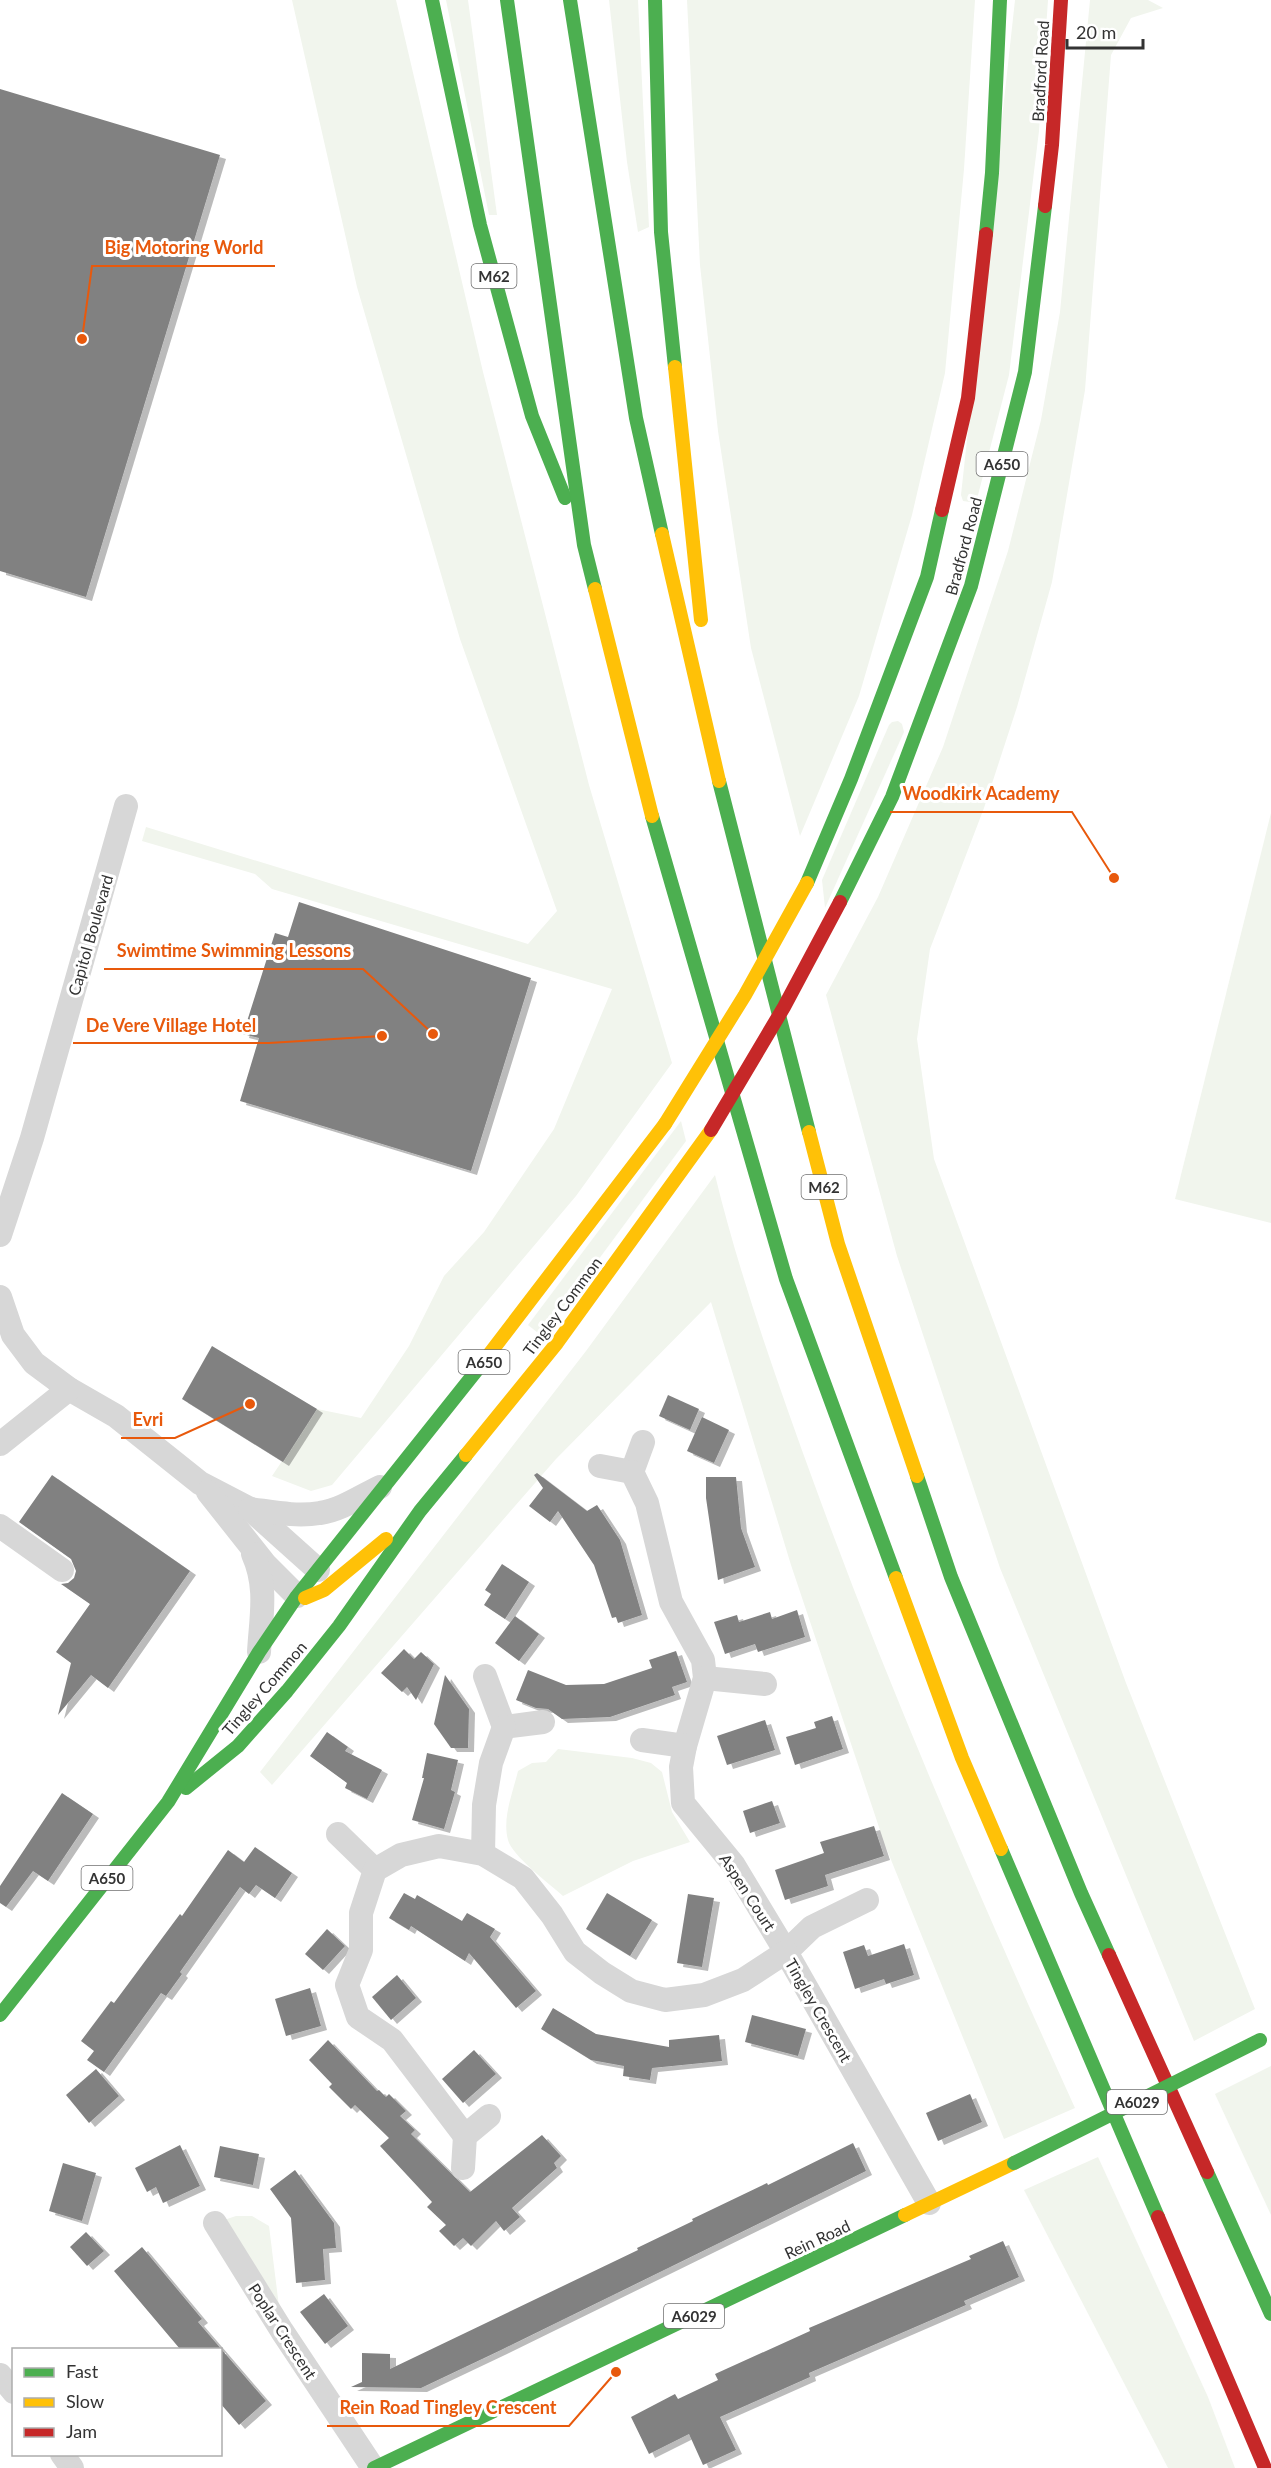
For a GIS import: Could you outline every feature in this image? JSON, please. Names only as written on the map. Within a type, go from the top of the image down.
[{"type":"main road","name":"M62","points":[[432,0],[480,225],[532,416],[584,545]]},
{"type":"main road","name":"M62","points":[[507,0],[584,545],[638,766],[786,1279],[962,1758],[1264,2468]]},
{"type":"main road","name":"M62","points":[[570,0],[636,417],[715,764],[838,1244],[951,1577],[1081,1893],[1271,2314]]},
{"type":"main road","points":[[655,0],[661,232],[702,634]]},
{"type":"main road","name":"Bradford Road","points":[[807,883],[851,779],[927,578],[968,398],[992,173],[1000,0]]},
{"type":"main road","name":"Bradford Road","points":[[840,902],[892,797],[971,586],[1025,372],[1052,145],[1061,0]]},
{"type":"main road","name":"M62","points":[[704,658],[715,764]]},
{"type":"main road","name":"Tingley Common","points":[[0,2015],[168,1802],[259,1652],[297,1596],[325,1592],[386,1484],[494,1349],[664,1124],[745,995],[807,883]]},
{"type":"main road","name":"Tingley Common","points":[[168,1802],[238,1746],[287,1691],[339,1626],[420,1511],[556,1343],[711,1130],[784,1007],[840,902]]},
{"type":"main road","points":[[297,1596],[307,1599],[325,1592],[420,1511]]},
{"type":"main road","points":[[325,1592],[339,1626]]},
{"type":"main road","name":"Rein Road","points":[[374,2468],[1014,2163],[1265,2037]]},
{"type":"street","name":"Capitol Boulevard","points":[[0,1234],[32,1138],[126,806]]},
{"type":"street","points":[[0,1298],[13,1335],[34,1363],[69,1389],[116,1416],[200,1483],[250,1509],[298,1515],[321,1513],[337,1508],[386,1484]]},
{"type":"street","points":[[0,1444],[69,1389]]},
{"type":"street","points":[[643,1442],[632,1472],[647,1503],[671,1602],[703,1660],[705,1678],[765,1684]]},
{"type":"street","points":[[600,1466],[632,1472]]},
{"type":"street","points":[[200,1483],[265,1564],[297,1596]]},
{"type":"street","points":[[250,1509],[325,1592]]},
{"type":"street","points":[[0,1526],[62,1570]]},
{"type":"street","points":[[246,1540],[260,1572],[263,1593],[259,1652]]},
{"type":"street","points":[[483,1854],[484,1805],[491,1763],[504,1727],[485,1676]]},
{"type":"street","name":"Aspen Court","points":[[705,1678],[681,1767],[683,1803],[733,1864],[786,1952],[812,1927],[867,1900]]},
{"type":"street","points":[[504,1727],[543,1722]]},
{"type":"street","points":[[642,1740],[685,1746]]},
{"type":"street","points":[[338,1834],[375,1870],[361,1913],[361,1950],[347,1985],[358,2017],[392,2040],[465,2136],[463,2168]]},
{"type":"street","name":"Tingley Crescent","points":[[375,1870],[401,1855],[439,1846],[483,1854],[523,1878],[552,1915],[575,1952],[602,1973],[631,1991],[665,2000],[704,1995],[743,1980],[786,1952],[929,2204]]},
{"type":"street","points":[[465,2136],[489,2116]]},
{"type":"street","name":"Poplar Crescent","points":[[215,2223],[282,2331],[374,2468]]},
{"type":"street","points":[[0,2375],[12,2390]]},
{"type":"shaded area","points":[[292,0],[396,0],[483,372],[589,785],[672,1063],[576,1196],[332,1485],[311,1491],[272,1476],[317,1409],[361,1418],[409,1346],[444,1276],[484,1232],[554,1129],[612,989],[272,889],[255,874],[142,841],[146,827],[528,944],[557,911],[460,639],[357,287]]},
{"type":"shaded area","points":[[446,0],[468,0],[497,215],[489,215]]},
{"type":"shaded area","points":[[609,0],[638,0],[649,227],[638,232],[627,162]]},
{"type":"shaded area","points":[[687,0],[975,0],[964,169],[945,373],[912,515],[859,696],[800,836],[751,648],[718,431],[700,265]]},
{"type":"shaded area","points":[[1015,0],[1048,0],[1039,131],[1009,375],[977,499],[970,502],[963,501],[961,495]]},
{"type":"shaded area","points":[[1090,0],[1148,0],[1163,8],[1131,18],[1111,55],[1085,390],[1052,582],[1017,707],[984,808],[930,949],[917,1039],[934,1159],[1126,1683],[1255,2009],[1194,2041],[1000,1568],[897,1256],[826,995],[878,897],[943,747],[1008,551],[1041,420],[1060,312]]},
{"type":"shaded area","points":[[898,721],[902,724],[904,732],[825,908],[822,880],[889,725]]},
{"type":"shaded area","points":[[1271,813],[1271,1223],[1175,1199]]},
{"type":"shaded area","points":[[681,1121],[686,1141],[542,1336],[528,1325]]},
{"type":"shaded area","points":[[715,1175],[736,1254],[761,1332],[844,1565],[939,1799],[1075,2108],[1004,2139],[885,1845],[791,1565],[711,1302],[556,1459],[272,1785],[260,1772],[586,1351]]},
{"type":"shaded area","points":[[558,1749],[632,1758],[651,1763],[662,1772],[672,1812],[690,1842],[633,1861],[563,1896],[516,1854],[508,1840],[506,1823],[518,1771],[532,1763],[546,1762]]},
{"type":"shaded area","points":[[1271,2066],[1271,2215],[1215,2094]]},
{"type":"shaded area","points":[[1098,2157],[1208,2397],[1235,2468],[1168,2468],[1024,2190]]},
{"type":"shaded area","points":[[236,2216],[252,2216],[269,2226],[282,2331],[215,2223]]},
{"type":"building","points":[[0,89],[220,155],[86,597],[0,571]]},
{"type":"building","points":[[299,902],[531,978],[471,1171],[240,1101],[259,1038],[243,1034],[275,933],[288,937]]},
{"type":"building","points":[[212,1346],[317,1409],[283,1462],[182,1399]]},
{"type":"building","points":[[668,1395],[699,1409],[690,1430],[659,1416]]},
{"type":"building","points":[[702,1417],[729,1430],[714,1463],[687,1451]]},
{"type":"building","points":[[537,1473],[587,1511],[597,1505],[620,1540],[642,1615],[618,1623],[616,1617],[612,1618],[594,1565],[558,1511],[550,1522],[529,1506],[543,1488],[534,1475]]},
{"type":"building","points":[[52,1475],[190,1571],[108,1688],[91,1675],[58,1715],[71,1663],[56,1652],[90,1604],[61,1584],[68,1583],[74,1578],[76,1571],[71,1559],[19,1522]]},
{"type":"building","points":[[706,1477],[736,1477],[741,1528],[755,1567],[718,1580],[706,1498]]},
{"type":"building","points":[[502,1564],[529,1582],[505,1619],[484,1605],[491,1594],[485,1590]]},
{"type":"building","points":[[797,1610],[805,1637],[758,1652],[755,1644],[725,1654],[714,1622],[737,1615],[739,1622],[770,1612],[772,1619]]},
{"type":"building","points":[[515,1616],[539,1634],[519,1661],[495,1643]]},
{"type":"building","points":[[404,1649],[414,1659],[421,1652],[434,1664],[416,1700],[407,1687],[402,1692],[381,1673]]},
{"type":"building","points":[[676,1651],[687,1682],[672,1687],[675,1695],[610,1717],[562,1719],[548,1709],[536,1708],[516,1700],[528,1670],[566,1685],[604,1684],[652,1668],[649,1660]]},
{"type":"building","points":[[445,1675],[469,1709],[468,1748],[451,1748],[434,1724]]},
{"type":"building","points":[[832,1716],[843,1749],[795,1765],[786,1737],[816,1728],[814,1722]]},
{"type":"building","points":[[765,1720],[775,1750],[727,1765],[717,1736]]},
{"type":"building","points":[[327,1732],[348,1747],[345,1751],[382,1770],[367,1799],[345,1788],[347,1783],[310,1756]]},
{"type":"building","points":[[427,1753],[458,1760],[451,1790],[455,1792],[444,1829],[412,1820],[424,1778],[422,1778]]},
{"type":"building","points":[[62,1793],[93,1814],[48,1881],[33,1871],[6,1907],[0,1903],[0,1886]]},
{"type":"building","points":[[772,1801],[780,1823],[750,1833],[743,1811]]},
{"type":"building","points":[[874,1826],[884,1856],[825,1875],[828,1886],[785,1900],[775,1870],[824,1853],[820,1842]]},
{"type":"building","points":[[255,1847],[292,1873],[275,1898],[256,1885],[249,1894],[240,1887],[180,1972],[182,1974],[166,1996],[161,1993],[104,2072],[87,2060],[94,2051],[81,2041],[111,2001],[114,2003],[180,1914],[182,1916],[228,1850],[244,1862]]},
{"type":"building","points":[[404,1893],[415,1899],[417,1895],[462,1921],[467,1913],[495,1929],[490,1937],[536,1991],[516,2008],[469,1953],[465,1961],[411,1926],[409,1930],[389,1918]]},
{"type":"building","points":[[607,1893],[652,1920],[630,1956],[586,1929]]},
{"type":"building","points":[[688,1894],[714,1898],[702,1967],[677,1963]]},
{"type":"building","points":[[327,1929],[345,1946],[323,1970],[305,1954]]},
{"type":"building","points":[[904,1944],[914,1975],[886,1984],[884,1979],[855,1989],[843,1952],[864,1945],[868,1956]]},
{"type":"building","points":[[397,1975],[416,1998],[391,2020],[372,1997]]},
{"type":"building","points":[[310,1988],[321,2026],[286,2036],[275,1999]]},
{"type":"building","points":[[553,2008],[596,2034],[669,2047],[669,2040],[719,2035],[722,2061],[652,2068],[650,2080],[623,2076],[624,2066],[591,2060],[541,2029]]},
{"type":"building","points":[[752,2015],[806,2029],[798,2056],[745,2042]]},
{"type":"building","points":[[328,2040],[377,2091],[379,2090],[386,2097],[389,2094],[406,2111],[400,2116],[415,2130],[411,2134],[470,2192],[542,2135],[561,2156],[554,2163],[557,2168],[512,2208],[520,2217],[504,2231],[496,2221],[471,2246],[463,2238],[454,2246],[439,2231],[446,2225],[427,2207],[432,2202],[380,2146],[389,2138],[355,2105],[351,2109],[329,2087],[332,2084],[309,2060]]},
{"type":"building","points":[[474,2050],[496,2074],[463,2103],[442,2079]]},
{"type":"building","points":[[96,2069],[119,2096],[89,2123],[66,2095]]},
{"type":"building","points":[[970,2094],[982,2122],[938,2141],[926,2113]]},
{"type":"building","points":[[853,2143],[866,2171],[501,2350],[421,2388],[351,2387],[362,2382],[362,2353],[390,2354],[390,2369],[638,2250],[637,2248],[693,2221],[692,2219]]},
{"type":"building","points":[[180,2145],[200,2186],[163,2203],[156,2187],[147,2192],[135,2168]]},
{"type":"building","points":[[220,2146],[259,2154],[253,2185],[214,2177]]},
{"type":"building","points":[[63,2163],[96,2173],[82,2221],[49,2211]]},
{"type":"building","points":[[295,2170],[334,2223],[336,2248],[323,2249],[325,2280],[296,2283],[291,2218],[270,2189]]},
{"type":"building","points":[[86,2232],[104,2251],[87,2266],[70,2247]]},
{"type":"building","points":[[1003,2241],[1019,2277],[964,2301],[966,2305],[809,2373],[810,2377],[720,2417],[736,2450],[703,2465],[689,2434],[649,2454],[631,2417],[675,2394],[678,2399],[718,2380],[715,2374],[810,2331],[809,2328],[971,2259],[969,2256]]},
{"type":"building","points":[[142,2247],[202,2319],[198,2322],[220,2348],[179,2348],[114,2271]]},
{"type":"building","points":[[324,2294],[348,2326],[325,2344],[300,2312]]},
{"type":"building","points":[[222,2350],[266,2401],[239,2425],[222,2405]]},
{"type":"traffic: fast","points":[[432,0],[480,225],[532,416],[565,498]]},
{"type":"traffic: fast","points":[[507,0],[584,545],[595,589]]},
{"type":"traffic: fast","points":[[570,0],[636,418],[662,534]]},
{"type":"traffic: fast","points":[[655,0],[661,232],[675,367]]},
{"type":"traffic: fast","points":[[986,234],[992,173],[1000,0]]},
{"type":"traffic: fast","points":[[840,902],[892,797],[971,586],[1025,372],[1045,206]]},
{"type":"traffic: fast","points":[[807,883],[851,779],[927,577],[942,510]]},
{"type":"traffic: fast","points":[[719,781],[809,1132]]},
{"type":"traffic: fast","points":[[652,816],[786,1279],[896,1578]]},
{"type":"traffic: fast","points":[[0,2015],[168,1802],[259,1652],[297,1596],[481,1365]]},
{"type":"traffic: fast","points":[[186,1788],[238,1746],[287,1691],[339,1626],[420,1511],[466,1455]]},
{"type":"traffic: fast","points":[[917,1476],[951,1577],[1081,1893],[1109,1955]]},
{"type":"traffic: fast","points":[[1001,1849],[1158,2217]]},
{"type":"traffic: fast","points":[[1014,2163],[1260,2040]]},
{"type":"traffic: fast","points":[[1207,2172],[1271,2314]]},
{"type":"traffic: fast","points":[[374,2468],[905,2215]]},
{"type":"traffic: slow","points":[[675,367],[701,620]]},
{"type":"traffic: slow","points":[[662,534],[719,781]]},
{"type":"traffic: slow","points":[[595,589],[652,816]]},
{"type":"traffic: slow","points":[[665,1124],[745,995],[807,883]]},
{"type":"traffic: slow","points":[[481,1365],[665,1124]]},
{"type":"traffic: slow","points":[[466,1455],[557,1343],[711,1130]]},
{"type":"traffic: slow","points":[[809,1132],[838,1244],[917,1476]]},
{"type":"traffic: slow","points":[[305,1598],[324,1590],[386,1539]]},
{"type":"traffic: slow","points":[[896,1578],[962,1758],[1001,1849]]},
{"type":"traffic: slow","points":[[905,2215],[1014,2163]]},
{"type":"traffic: jam","points":[[1045,206],[1052,145],[1061,0]]},
{"type":"traffic: jam","points":[[942,510],[968,398],[986,234]]},
{"type":"traffic: jam","points":[[711,1130],[784,1007],[840,902]]},
{"type":"traffic: jam","points":[[1109,1955],[1207,2172]]},
{"type":"traffic: jam","points":[[1158,2217],[1265,2468]]},
{"type":"place","name":"Big Motoring World","points":[[82,339]]},
{"type":"place","name":"Woodkirk Academy","points":[[1114,878]]},
{"type":"place","name":"Swimtime Swimming Lessons","points":[[433,1034]]},
{"type":"place","name":"De Vere Village Hotel","points":[[382,1036]]},
{"type":"place","name":"Evri","points":[[250,1404]]},
{"type":"place","name":"Rein Road Tingley Crescent","points":[[616,2372]]}]
